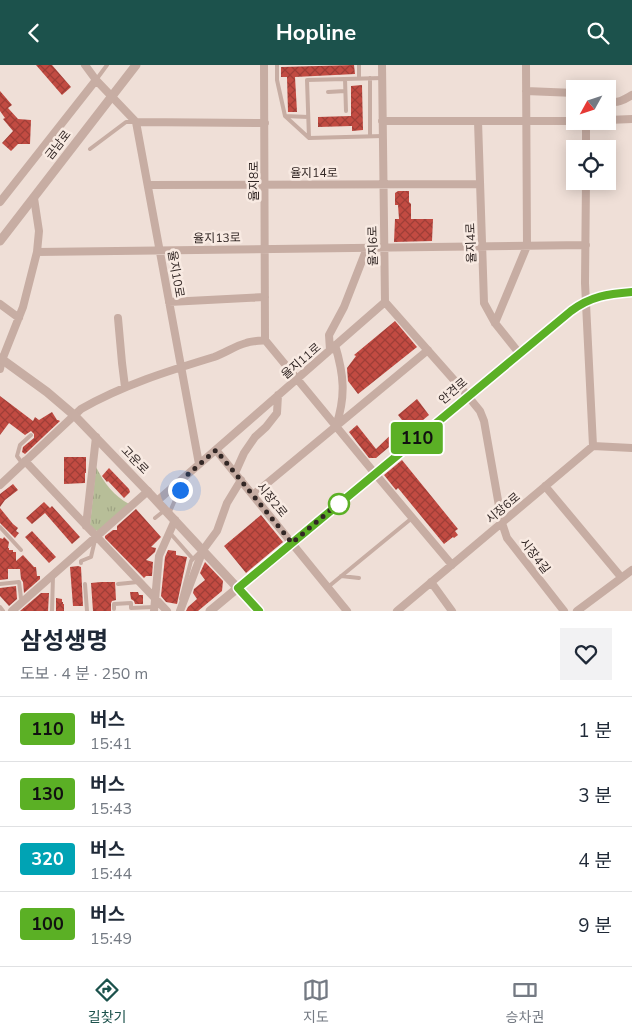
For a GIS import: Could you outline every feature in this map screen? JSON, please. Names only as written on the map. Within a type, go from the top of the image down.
[{"type":"street","points":[[85,65],[96,80],[136,121],[265,123]]},
{"type":"street","name":"금남로","points":[[0,241],[136,65]]},
{"type":"street","name":"율지8로","points":[[264,65],[266,339]]},
{"type":"street","name":"율지6로","points":[[382,65],[384,302]]},
{"type":"street","points":[[495,323],[527,246],[526,65]]},
{"type":"street","points":[[0,202],[96,80]]},
{"type":"street","points":[[526,91],[566,93]]},
{"type":"street","points":[[616,102],[632,95]]},
{"type":"street","points":[[616,120],[632,119]]},
{"type":"street","name":"율지10로","points":[[136,121],[199,464]]},
{"type":"street","points":[[382,121],[566,121]]},
{"type":"street","name":"율지4로","points":[[478,121],[484,303],[495,323],[519,353]]},
{"type":"street","name":"율지14로","points":[[148,185],[480,184]]},
{"type":"street","points":[[586,190],[586,301],[593,447],[632,448]]},
{"type":"street","points":[[34,198],[39,231],[37,252]]},
{"type":"street","name":"율지13로","points":[[37,252],[586,245]]},
{"type":"street","points":[[336,427],[340,414],[343,387],[342,370],[332,348],[329,335],[344,307],[366,248]]},
{"type":"street","name":"고운로","points":[[37,252],[30,286],[1,362],[47,392],[74,415],[170,514],[259,611]]},
{"type":"street","name":"안견로","points":[[210,611],[571,311],[586,301],[607,294],[632,292]]},
{"type":"street","points":[[169,302],[265,297]]},
{"type":"street","points":[[384,302],[468,395]]},
{"type":"street","name":"율지11로","points":[[236,473],[244,453],[255,437],[277,413],[278,395],[384,302]]},
{"type":"street","points":[[0,304],[19,318]]},
{"type":"street","points":[[118,318],[125,387]]},
{"type":"street","points":[[0,485],[87,405],[125,387],[217,356],[245,343],[266,339],[336,427],[452,565]]},
{"type":"street","points":[[253,495],[428,350]]},
{"type":"street","points":[[157,501],[278,395]]},
{"type":"street","name":"시장4길","points":[[468,395],[483,418],[502,523],[507,538],[564,611]]},
{"type":"street","points":[[86,526],[96,437]]},
{"type":"street","name":"시장6로","points":[[397,611],[593,447]]},
{"type":"street","name":"시장2로","points":[[216,450],[347,611]]},
{"type":"street","points":[[24,462],[167,611]]},
{"type":"street","points":[[178,611],[203,550],[217,531],[226,503],[241,480]]},
{"type":"street","points":[[545,486],[621,577]]},
{"type":"street","points":[[12,611],[148,491]]},
{"type":"street","points":[[154,609],[159,556],[170,533],[170,514]]},
{"type":"street","points":[[577,611],[632,569]]},
{"type":"street","points":[[431,582],[452,611]]},
{"type":"lane","points":[[96,80],[107,65]]},
{"type":"lane","points":[[277,65],[277,80],[285,116],[309,137],[383,136]]},
{"type":"lane","points":[[359,65],[359,78]]},
{"type":"lane","points":[[370,78],[370,136]]},
{"type":"lane","points":[[309,137],[308,79],[382,78]]},
{"type":"lane","points":[[344,79],[346,111]]},
{"type":"lane","points":[[328,92],[345,91]]},
{"type":"lane","points":[[285,116],[308,117]]},
{"type":"lane","points":[[90,149],[126,123],[136,121]]},
{"type":"lane","points":[[24,462],[17,456],[20,445],[30,435]]},
{"type":"lane","points":[[155,518],[170,514],[185,477]]},
{"type":"lane","points":[[328,587],[412,517]]},
{"type":"lane","points":[[0,527],[21,550]]},
{"type":"lane","points":[[170,533],[193,559]]},
{"type":"lane","points":[[81,563],[81,561],[91,557],[96,537]]},
{"type":"lane","points":[[178,611],[190,561],[203,550]]},
{"type":"lane","points":[[52,611],[53,575]]},
{"type":"lane","points":[[341,576],[359,578]]},
{"type":"lane","points":[[0,584],[19,582],[21,598]]},
{"type":"lane","points":[[118,584],[139,582]]},
{"type":"lane","points":[[85,584],[87,611]]},
{"type":"lane","points":[[114,609],[114,604],[131,603],[131,608],[154,609]]},
{"type":"lane","points":[[0,607],[3,611]]},
{"type":"green space","points":[[96,467],[110,488],[129,504],[98,531],[93,530],[90,525]]},
{"type":"building","points":[[36,65],[52,65],[71,87],[62,95]]},
{"type":"building","points":[[354,65],[355,74],[295,77],[297,112],[288,112],[287,77],[281,77],[281,67]]},
{"type":"building","points":[[362,85],[363,130],[352,131],[352,126],[318,127],[318,117],[351,116],[351,86]]},
{"type":"building","points":[[0,91],[12,105],[8,108],[18,119],[31,120],[30,144],[18,144],[11,151],[2,143],[13,131],[3,119],[5,118],[0,111]]},
{"type":"building","points":[[398,191],[409,191],[411,219],[433,219],[432,241],[394,242],[395,219],[399,219],[398,205],[395,205],[395,193]]},
{"type":"building","points":[[395,321],[417,347],[358,394],[348,381],[347,368],[356,356],[354,355]]},
{"type":"building","points":[[0,396],[33,421],[35,417],[39,420],[52,412],[57,420],[60,421],[25,454],[22,452],[23,447],[34,438],[34,434],[31,431],[25,435],[9,423],[0,435]]},
{"type":"building","points":[[417,399],[429,415],[417,425],[406,425],[398,415]]},
{"type":"building","points":[[357,425],[376,449],[401,425],[407,432],[376,458],[369,458],[349,432]]},
{"type":"building","points":[[64,457],[86,457],[85,483],[64,484]]},
{"type":"building","points":[[402,460],[458,529],[455,531],[458,535],[444,544],[398,488],[396,490],[384,475]]},
{"type":"building","points":[[109,468],[129,489],[130,492],[124,498],[102,476]]},
{"type":"building","points":[[13,484],[18,490],[5,500],[0,507],[0,494]]},
{"type":"building","points":[[44,502],[50,508],[52,506],[80,537],[72,544],[45,513],[32,524],[26,518]]},
{"type":"building","points":[[0,508],[18,528],[16,531],[19,533],[15,538],[0,523]]},
{"type":"building","points":[[136,509],[161,537],[151,547],[156,548],[155,552],[146,560],[153,562],[152,576],[144,578],[105,538],[113,530],[117,530],[117,526]]},
{"type":"building","points":[[261,515],[283,542],[246,573],[224,546]]},
{"type":"building","points":[[32,531],[56,557],[49,563],[25,537]]},
{"type":"building","points":[[4,537],[9,542],[9,550],[16,552],[16,561],[23,555],[36,567],[37,576],[40,576],[40,579],[24,593],[20,569],[8,569],[8,579],[0,580],[0,538],[3,539]]},
{"type":"building","points":[[168,550],[176,551],[176,555],[187,557],[177,604],[166,602],[161,596],[165,557]]},
{"type":"building","points":[[205,562],[223,581],[222,591],[198,611],[186,611],[197,599],[193,593],[194,589],[205,580],[200,573]]},
{"type":"building","points":[[70,567],[81,567],[83,606],[73,606]]},
{"type":"building","points":[[115,582],[116,600],[111,603],[111,611],[93,611],[91,583]]},
{"type":"building","points":[[16,586],[17,599],[9,606],[0,596],[0,588]]},
{"type":"building","points":[[130,592],[138,592],[139,595],[143,595],[143,604],[135,604],[131,599]]},
{"type":"building","points":[[41,593],[49,593],[48,611],[20,611]]},
{"type":"building","points":[[56,598],[62,599],[64,611],[56,611]]},
{"type":"bus line","name":"110","points":[[259,611],[238,588],[580,304],[607,294],[632,292]]},
{"type":"route","points":[[180,490],[185,477],[216,450],[292,543],[341,501],[339,504]]}]
